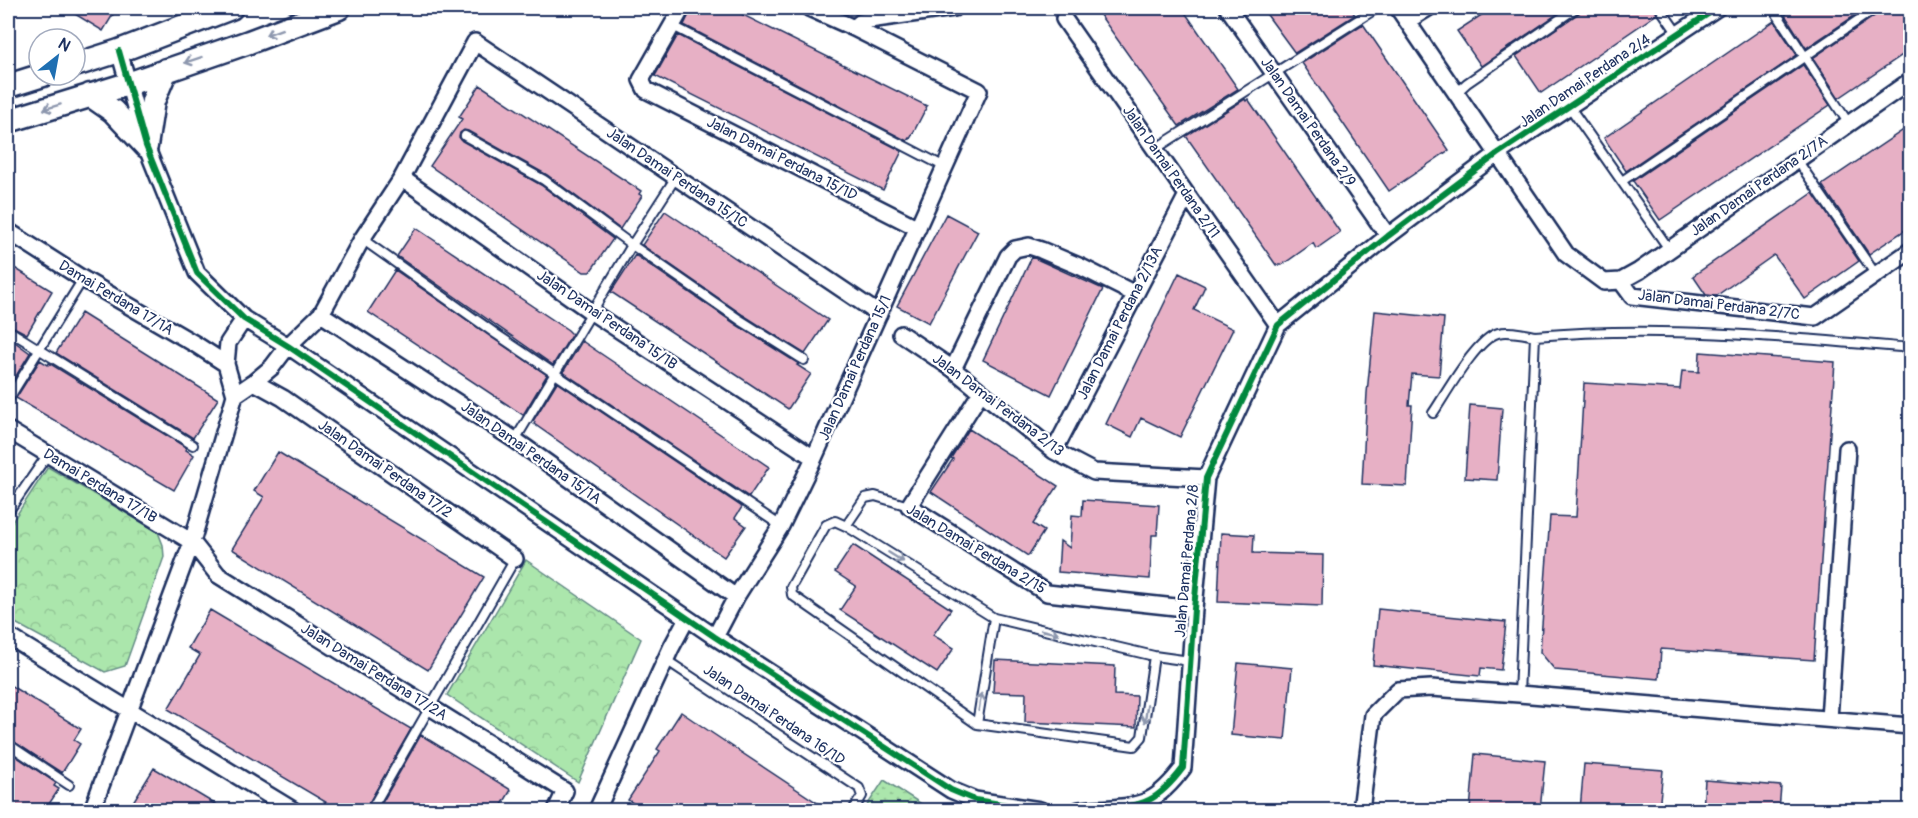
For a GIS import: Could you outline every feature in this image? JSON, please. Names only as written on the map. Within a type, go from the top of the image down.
[{"type":"main road","points":[[87,61],[119,51],[224,8]]},
{"type":"main road","points":[[8,121],[128,84],[339,8]]},
{"type":"main road","points":[[146,146],[153,101],[166,70]]},
{"type":"main road","points":[[8,86],[27,80]]},
{"type":"main road","points":[[90,95],[113,111],[146,146]]},
{"type":"street","points":[[673,26],[682,8]]},
{"type":"street","points":[[809,8],[854,28],[861,22],[869,20],[954,8]]},
{"type":"street","name":"Jalan Damai Perdana 2/9","points":[[1228,8],[1388,236]]},
{"type":"street","points":[[1398,8],[1497,154]]},
{"type":"street","points":[[1407,21],[1428,8]]},
{"type":"street","name":"Jalan Damai Perdana 2/4","points":[[1497,154],[1717,8]]},
{"type":"street","name":"Jalan Damai Perdana 2/11","points":[[1064,19],[1278,325]]},
{"type":"street","name":"Jalan Damai Perdana 15/1D","points":[[673,26],[641,80],[646,90],[918,228]]},
{"type":"street","name":"Jalan Damai Perdana 15/1","points":[[715,637],[736,597],[781,526],[814,459],[979,91],[854,28]]},
{"type":"street","name":"Jalan Damai Perdana 15/1C","points":[[402,178],[475,42],[879,314]]},
{"type":"street","points":[[119,51],[146,146],[197,273],[244,319],[288,346],[715,637],[951,790],[975,800],[1040,810]]},
{"type":"street","name":"Jalan Damai Perdana 2/7A","points":[[1497,154],[1566,254],[1604,282],[1621,281],[1639,271],[1911,81]]},
{"type":"street","name":"Jalan Damai Perdana 2/8","points":[[1079,810],[1125,806],[1148,801],[1174,780],[1183,768],[1206,478],[1278,325],[1388,236],[1497,154]]},
{"type":"street","points":[[235,395],[272,367],[288,346],[321,314],[362,239],[402,178]]},
{"type":"street","name":"Jalan Damai Perdana 15/1B","points":[[402,178],[593,313],[814,459]]},
{"type":"street","name":"Jalan Damai Perdana 2/13A","points":[[1054,451],[1187,195]]},
{"type":"street","name":"Damai Perdana 17/1A","points":[[8,231],[83,279],[226,364]]},
{"type":"street","points":[[953,369],[1008,256],[1015,249],[1029,246],[1041,250],[1135,294]]},
{"type":"street","name":"Jalan Damai Perdana 2/7C","points":[[1621,281],[1632,296],[1815,317],[1911,251]]},
{"type":"street","name":"Jalan Damai Perdana 15/1A","points":[[321,314],[515,440],[736,597]]},
{"type":"street","points":[[92,810],[192,542],[235,395],[226,364],[228,344],[244,319]]},
{"type":"street","name":"Jalan Damai Perdana 2/13","points":[[901,334],[953,369],[1054,451],[1094,472],[1206,478]]},
{"type":"street","name":"Jalan Damai Perdana 17/2","points":[[254,382],[283,398],[515,559]]},
{"type":"street","points":[[909,506],[981,392]]},
{"type":"street","name":"Damai Perdana 17/1B","points":[[8,430],[192,542]]},
{"type":"street","points":[[1830,719],[1847,449]]},
{"type":"street","name":"Jalan Damai Perdana 2/15","points":[[909,506],[1047,593],[1194,609]]},
{"type":"street","name":"Jalan Damai Perdana 17/2A","points":[[192,542],[218,575],[565,791],[556,810]]},
{"type":"street","points":[[598,810],[687,618]]},
{"type":"street","points":[[8,636],[293,810]]},
{"type":"street","points":[[1361,810],[1373,716],[1398,690],[1431,688],[1520,694],[1911,726]]},
{"type":"lane","points":[[1155,149],[1377,8]]},
{"type":"lane","points":[[1456,93],[1467,83],[1576,8]]},
{"type":"lane","points":[[1660,8],[1678,34]]},
{"type":"lane","points":[[1773,8],[1848,124]]},
{"type":"lane","points":[[1622,181],[1876,8]]},
{"type":"lane","points":[[673,26],[945,167]]},
{"type":"lane","points":[[1569,106],[1669,249]]},
{"type":"lane","points":[[465,136],[544,180],[740,320],[804,360]]},
{"type":"lane","points":[[1797,160],[1876,275]]},
{"type":"lane","points":[[515,440],[632,245],[676,177]]},
{"type":"lane","points":[[362,239],[495,334],[781,526]]},
{"type":"lane","points":[[8,400],[83,279]]},
{"type":"lane","points":[[8,330],[193,445]]},
{"type":"lane","points":[[1433,413],[1474,351],[1498,333],[1535,336],[1575,333],[1731,333],[1911,348]]},
{"type":"lane","points":[[1520,694],[1535,336]]},
{"type":"lane","points":[[8,512],[48,454]]},
{"type":"lane","name":"Jalan Damai Perdana 2/15","points":[[846,526],[865,498],[875,496],[909,506]]},
{"type":"lane","points":[[1154,656],[1142,737],[1134,746],[977,724],[792,596],[791,588],[826,525],[835,522],[846,526],[994,618],[1154,656],[1190,662]]},
{"type":"lane","points":[[371,810],[515,559]]},
{"type":"lane","points":[[977,724],[994,618]]},
{"type":"lane","name":"Jalan Damai Perdana 16/1D","points":[[666,660],[859,788],[862,796],[853,810]]},
{"type":"lane","points":[[8,744],[69,785]]},
{"type":"green space","points":[[48,467],[158,532],[163,545],[164,557],[125,666],[105,672],[8,619],[8,528]]},
{"type":"green space","points":[[526,560],[641,639],[578,782],[447,695]]},
{"type":"green space","points":[[884,780],[931,810],[864,810]]},
{"type":"building","points":[[65,8],[117,8],[103,31]]},
{"type":"building","points":[[692,8],[729,8],[927,106],[907,141],[684,25]]},
{"type":"building","points":[[1095,8],[1182,8],[1238,89],[1179,126]]},
{"type":"building","points":[[1262,8],[1350,8],[1355,15],[1295,53]]},
{"type":"building","points":[[1492,8],[1566,8],[1481,66],[1457,31]]},
{"type":"building","points":[[1582,8],[1654,8],[1657,14],[1541,93],[1516,56],[1579,13]]},
{"type":"building","points":[[1795,8],[1866,8],[1806,48],[1785,15]]},
{"type":"building","points":[[1882,8],[1911,8],[1911,49],[1839,98],[1813,58],[1879,13]]},
{"type":"building","points":[[1774,21],[1797,55],[1626,171],[1604,138]]},
{"type":"building","points":[[1363,24],[1449,150],[1389,191],[1302,63]]},
{"type":"building","points":[[678,35],[902,151],[883,190],[655,76]]},
{"type":"building","points":[[1803,65],[1830,105],[1660,220],[1633,181]]},
{"type":"building","points":[[480,85],[641,191],[639,194],[642,196],[620,229],[547,175],[468,131],[464,130],[460,133],[459,137],[462,141],[541,185],[613,239],[590,272],[584,272],[430,166],[462,119],[459,117]]},
{"type":"building","points":[[1245,99],[1246,101],[1248,99],[1340,232],[1316,249],[1313,243],[1282,265],[1276,265],[1186,136]]},
{"type":"building","points":[[1911,125],[1911,226],[1869,254],[1822,185]]},
{"type":"building","points":[[1813,193],[1859,261],[1805,299],[1774,255],[1716,296],[1706,295],[1693,276]]},
{"type":"building","points":[[665,211],[828,320],[805,354],[743,315],[642,245]]},
{"type":"building","points":[[946,214],[978,231],[929,323],[897,306]]},
{"type":"building","points":[[416,228],[572,334],[553,365],[397,256]]},
{"type":"building","points":[[635,255],[811,374],[788,409],[611,292]]},
{"type":"building","points":[[1032,257],[1103,289],[1051,395],[983,360]]},
{"type":"building","points":[[8,264],[52,291],[27,334],[8,324]]},
{"type":"building","points":[[395,270],[547,375],[523,415],[368,312]]},
{"type":"building","points":[[1179,273],[1205,286],[1194,310],[1233,329],[1180,437],[1141,418],[1132,437],[1106,424]]},
{"type":"building","points":[[1375,311],[1444,318],[1439,376],[1412,374],[1407,486],[1362,484],[1367,393]]},
{"type":"building","points":[[81,313],[218,399],[193,438],[56,353]]},
{"type":"building","points":[[8,337],[30,353],[8,389]]},
{"type":"building","points":[[582,341],[769,467],[749,497],[563,372]]},
{"type":"building","points":[[1700,352],[1835,362],[1814,660],[1661,649],[1659,679],[1555,670],[1540,652],[1550,516],[1576,517],[1584,383],[1680,389],[1682,371],[1699,372]]},
{"type":"building","points":[[40,360],[48,365],[49,363],[187,448],[186,450],[194,455],[174,490],[16,398]]},
{"type":"building","points":[[557,382],[742,507],[735,518],[746,526],[724,557],[534,424],[533,421]]},
{"type":"building","points":[[1470,405],[1502,408],[1497,480],[1465,478]]},
{"type":"building","points":[[969,429],[1058,486],[1033,524],[1044,531],[1028,556],[931,492]]},
{"type":"building","points":[[278,452],[484,577],[428,670],[232,549],[264,497],[254,491]]},
{"type":"building","points":[[1083,500],[1159,505],[1157,535],[1152,535],[1150,579],[1058,572],[1060,541],[1070,548],[1072,515],[1082,516]]},
{"type":"building","points":[[1221,533],[1254,535],[1253,553],[1323,555],[1322,606],[1218,602]]},
{"type":"building","points":[[853,545],[951,609],[933,635],[954,648],[937,673],[840,610],[856,586],[835,572]]},
{"type":"building","points":[[1378,609],[1506,622],[1501,670],[1481,668],[1480,676],[1373,665]]},
{"type":"building","points":[[210,610],[411,729],[365,810],[339,810],[168,709],[200,655],[188,648]]},
{"type":"building","points":[[995,660],[1115,666],[1114,695],[1137,696],[1136,727],[1025,722],[1026,693],[993,692]]},
{"type":"building","points":[[1238,663],[1292,668],[1285,740],[1231,735]]},
{"type":"building","points":[[8,684],[81,729],[74,740],[80,744],[62,773],[8,738]]},
{"type":"building","points":[[681,712],[828,810],[644,810],[628,800],[660,751],[657,749]]},
{"type":"building","points":[[421,735],[511,790],[499,810],[378,810]]},
{"type":"building","points":[[8,751],[56,783],[54,786],[59,789],[45,810],[8,810]]},
{"type":"building","points":[[1475,754],[1545,761],[1540,810],[1470,810]]},
{"type":"building","points":[[1584,764],[1663,770],[1659,810],[1580,810]]},
{"type":"building","points":[[154,768],[183,785],[225,810],[128,810]]},
{"type":"building","points":[[1705,780],[1781,786],[1779,810],[1703,810]]},
{"type":"cycle path","points":[[1079,810],[1125,807],[1142,803],[1164,790],[1183,768],[1206,478],[1278,325],[1388,236],[1497,154],[1717,8]]},
{"type":"cycle path","points":[[119,51],[146,146],[197,273],[244,319],[288,346],[715,637],[951,790],[975,800],[1040,810]]}]
